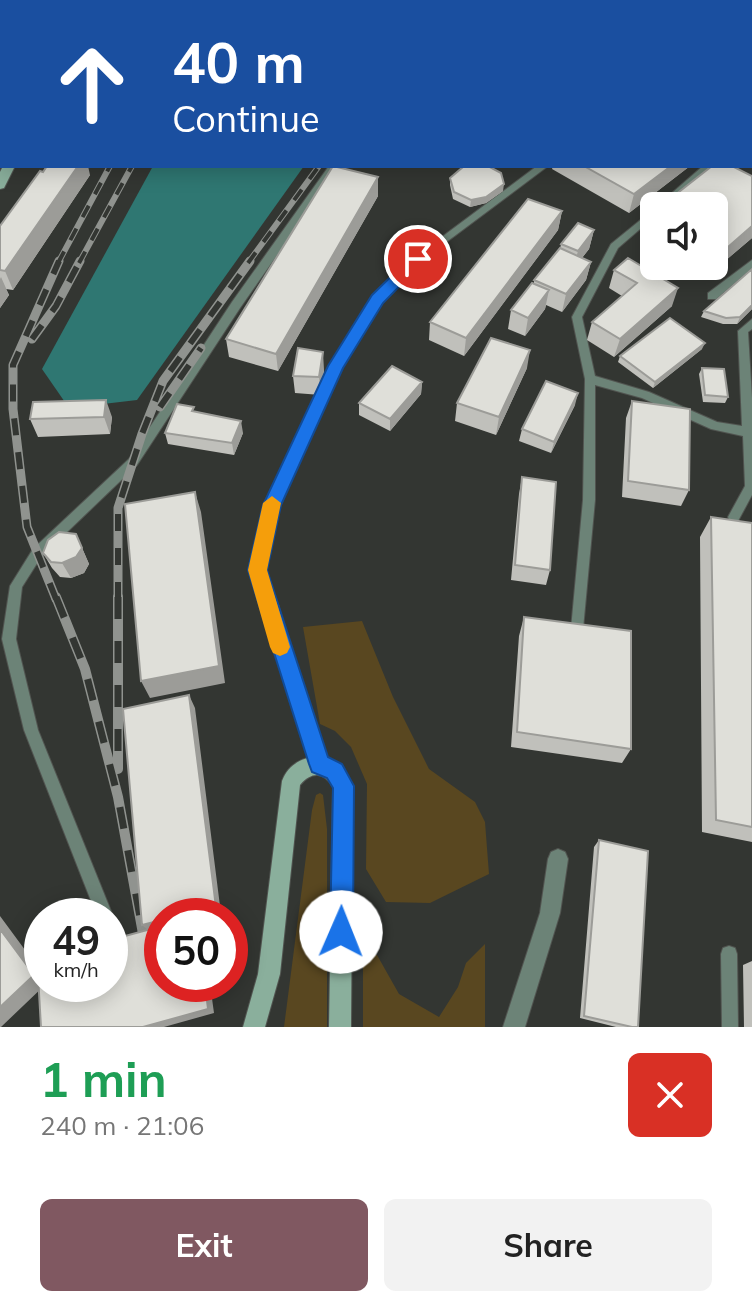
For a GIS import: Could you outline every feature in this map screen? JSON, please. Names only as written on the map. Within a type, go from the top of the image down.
[{"type":"main road","points":[[254,1027],[269,974],[291,781],[303,768],[319,764],[335,771],[343,786],[340,1027]]},
{"type":"street","points":[[514,1027],[550,913],[558,859]]},
{"type":"lane","points":[[98,898],[31,730],[9,639],[16,586],[37,553],[133,462],[236,305],[333,168]]},
{"type":"lane","points":[[319,764],[257,570],[272,505],[336,366],[377,299],[418,259],[540,168]]},
{"type":"lane","points":[[678,192],[707,168]]},
{"type":"lane","points":[[577,629],[589,500],[590,379],[577,317],[614,246],[640,224]]},
{"type":"lane","points":[[712,296],[752,263]]},
{"type":"lane","points":[[734,517],[751,486],[743,331],[752,323]]},
{"type":"lane","points":[[590,379],[645,395],[715,426],[748,432]]},
{"type":"lane","points":[[729,954],[730,1027]]},
{"type":"shaded area","points":[[362,621],[393,697],[429,769],[475,802],[485,822],[489,874],[430,903],[386,902],[366,869],[367,784],[351,747],[335,731],[320,724],[303,627]]},
{"type":"shaded area","points":[[316,795],[323,795],[327,829],[327,1027],[284,1027],[312,810]]},
{"type":"shaded area","points":[[485,944],[485,1027],[363,1027],[363,956],[377,955],[399,994],[439,1017],[458,987],[466,963]]},
{"type":"water","points":[[152,168],[303,168],[137,400],[69,408],[42,369]]},
{"type":"building","points":[[46,168],[77,168],[5,271],[0,270],[0,226],[40,171]]},
{"type":"building","points":[[332,168],[378,177],[276,354],[226,339]]},
{"type":"building","points":[[462,168],[492,168],[501,173],[504,184],[486,197],[471,200],[454,192],[450,178]]},
{"type":"building","points":[[588,168],[668,168],[634,194]]},
{"type":"building","points":[[709,168],[736,168],[752,176],[752,226],[728,247],[728,192],[679,192]]},
{"type":"building","points":[[528,199],[562,211],[466,338],[430,322]]},
{"type":"building","points":[[578,223],[594,230],[578,251],[561,244]]},
{"type":"building","points":[[560,248],[591,262],[566,294],[534,280]]},
{"type":"building","points":[[628,258],[640,265],[640,280],[665,280],[678,288],[620,339],[592,322],[637,283],[614,270]]},
{"type":"building","points":[[752,269],[752,305],[740,317],[726,318],[704,311]]},
{"type":"building","points":[[532,283],[549,290],[528,318],[511,310]]},
{"type":"building","points":[[670,318],[705,343],[655,382],[620,356]]},
{"type":"building","points":[[491,338],[530,350],[499,417],[457,403]]},
{"type":"building","points":[[298,348],[323,352],[319,377],[293,376]]},
{"type":"building","points":[[392,366],[422,382],[390,419],[359,403]]},
{"type":"building","points":[[702,368],[724,369],[728,397],[705,395]]},
{"type":"building","points":[[546,381],[578,393],[554,442],[522,429]]},
{"type":"building","points":[[106,400],[104,417],[30,419],[33,402]]},
{"type":"building","points":[[632,401],[690,409],[689,490],[628,481]]},
{"type":"building","points":[[177,404],[194,407],[192,411],[241,421],[232,443],[165,433]]},
{"type":"building","points":[[522,477],[556,482],[550,570],[515,565]]},
{"type":"building","points":[[195,492],[219,666],[141,681],[125,504]]},
{"type":"building","points":[[711,517],[752,523],[752,827],[716,820]]},
{"type":"building","points":[[59,532],[76,534],[82,548],[76,557],[62,563],[51,562],[43,553],[48,540]]},
{"type":"building","points":[[278,605],[280,612],[273,614],[271,607]]},
{"type":"building","points":[[524,617],[631,631],[631,749],[517,732]]},
{"type":"building","points":[[189,695],[215,898],[144,898],[142,925],[123,709]]},
{"type":"building","points":[[599,840],[648,851],[638,1027],[584,1016]]},
{"type":"building","points":[[0,929],[24,961],[24,984],[0,1007]]},
{"type":"building","points":[[144,931],[144,1002],[207,1002],[208,1009],[143,1027],[41,1027],[40,1002],[128,1002],[128,935]]},
{"type":"railway","points":[[59,262],[109,168]]},
{"type":"railway","points":[[79,263],[131,168]]},
{"type":"railway","points":[[248,263],[318,168]]},
{"type":"railway","points":[[32,339],[56,306],[80,261]]},
{"type":"railway","points":[[118,769],[118,508],[163,381],[250,261]]},
{"type":"railway","points":[[56,599],[27,527],[13,409],[13,365],[59,262]]},
{"type":"railway","points":[[160,407],[201,348]]},
{"type":"railway","points":[[56,597],[85,669],[118,797],[144,939]]},
{"type":"slow traffic","points":[[272,503],[257,570],[280,647]]},
{"type":"route","points":[[341,932],[343,786],[335,771],[319,764],[257,570],[272,505],[336,366],[377,299],[418,259]]}]
